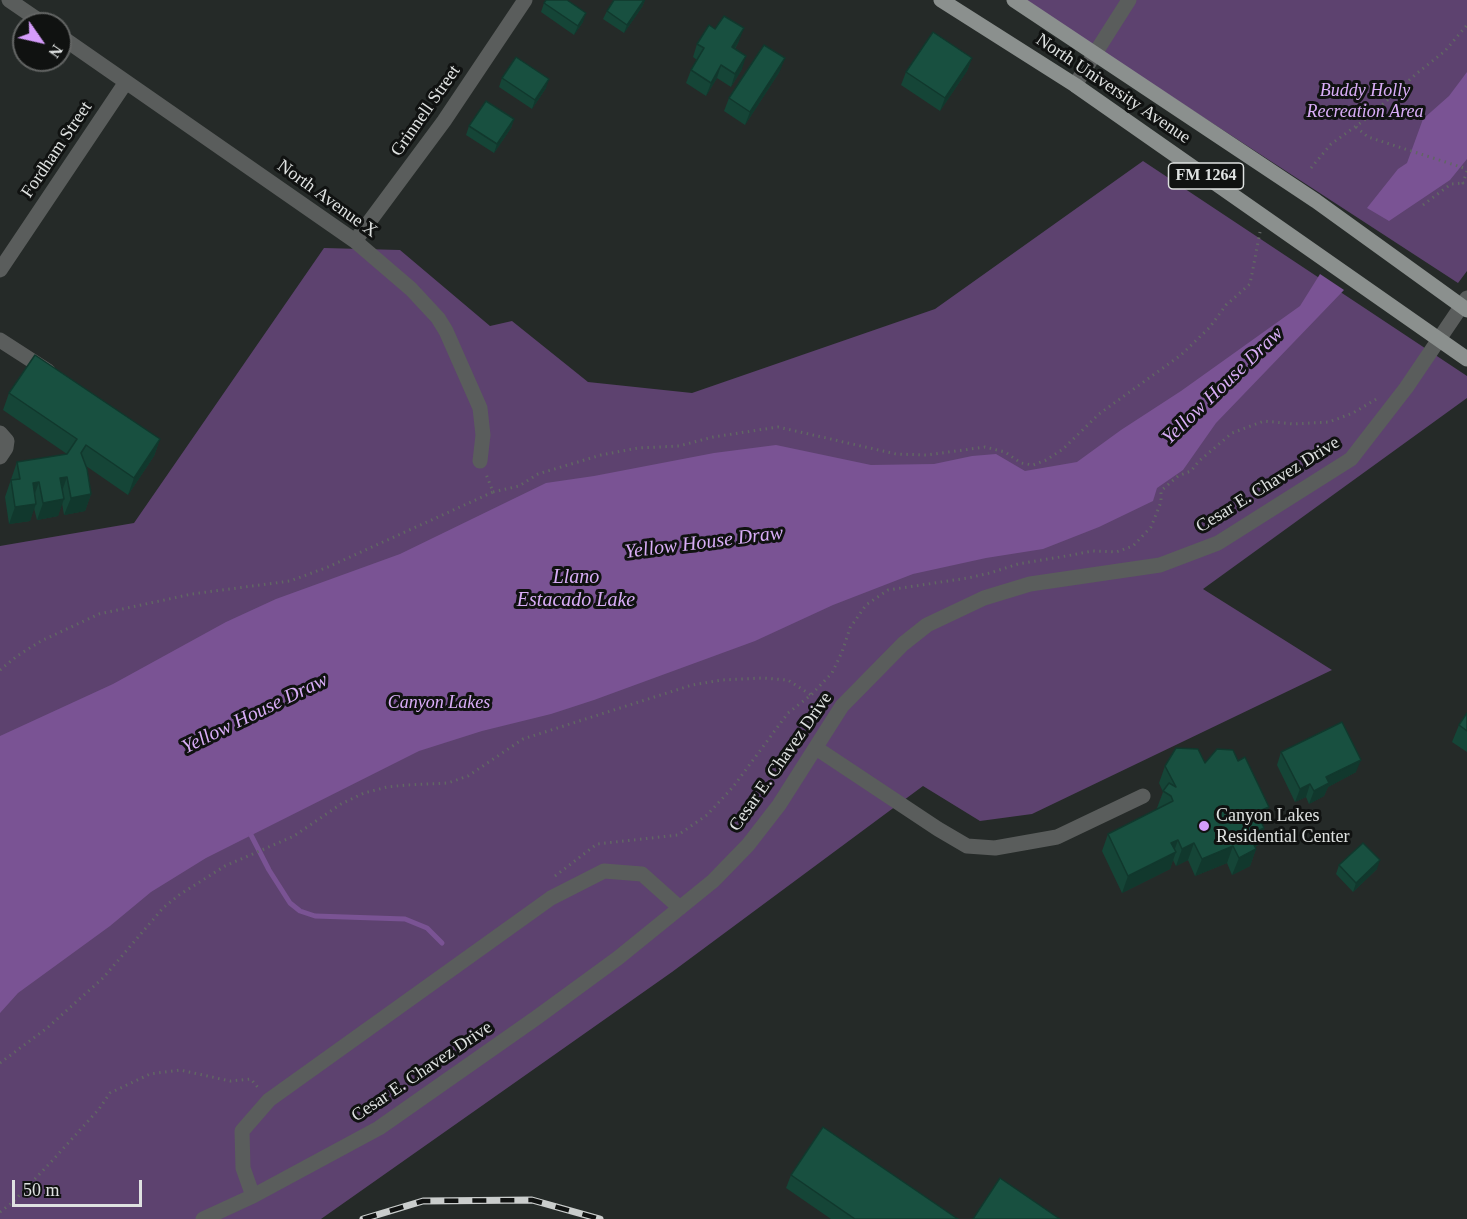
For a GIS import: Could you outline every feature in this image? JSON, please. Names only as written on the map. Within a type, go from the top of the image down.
[{"type":"main road","name":"North University Avenue","points":[[942,0],[1075,85],[1467,359]]},
{"type":"main road","name":"North University Avenue","points":[[1014,0],[1316,201],[1465,305]]},
{"type":"street","points":[[9,0],[26,12]]},
{"type":"street","name":"Grinnell Street","points":[[355,241],[444,121],[525,0]]},
{"type":"street","points":[[1075,85],[1129,0]]},
{"type":"street","name":"North Avenue X","points":[[72,44],[355,241],[411,289],[438,318],[446,331],[480,408],[483,435],[480,461]]},
{"type":"street","name":"Fordham Street","points":[[0,270],[126,82]]},
{"type":"street","name":"Cesar E. Chavez Drive","points":[[203,1219],[253,1196],[379,1128],[618,958],[713,881],[748,845],[779,805],[842,706],[903,644],[927,625],[984,598],[1030,584],[1160,565],[1218,543],[1351,459],[1406,388],[1465,305]]},
{"type":"street","points":[[0,340],[58,377]]},
{"type":"street","points":[[0,433],[7,441],[6,448],[0,457]]},
{"type":"street","points":[[816,747],[967,846],[995,848],[1057,837],[1143,796]]},
{"type":"street","points":[[253,1196],[243,1168],[242,1131],[268,1100],[551,898],[604,871],[642,874],[680,908]]},
{"type":"path","points":[[1311,168],[1331,144],[1356,127],[1445,51],[1467,25]]},
{"type":"path","points":[[1356,127],[1368,136],[1409,148],[1466,170],[1465,183],[1452,184],[1423,205]]},
{"type":"path","points":[[0,670],[16,656],[41,641],[99,614],[182,596],[290,581],[348,559],[388,538],[430,522],[493,492],[519,486],[538,474],[601,455],[638,448],[679,446],[713,437],[778,427],[896,454],[927,455],[985,447],[1005,452],[1021,463],[1033,465],[1063,449],[1099,414],[1181,355],[1210,327],[1226,305],[1250,284],[1261,231]]},
{"type":"path","points":[[480,461],[493,492]]},
{"type":"path","points":[[0,1063],[47,1028],[103,978],[163,908],[179,895],[225,866],[294,836],[341,804],[387,787],[448,783],[468,776],[523,738],[692,685],[722,680],[762,678],[788,680],[811,695]]},
{"type":"path","points":[[0,1212],[33,1181],[111,1093],[150,1074],[180,1070],[230,1081],[250,1079],[268,1100]]},
{"type":"green space","name":"Buddy Holly Recreation Area","points":[[1023,0],[1467,0],[1467,271],[1458,283]]},
{"type":"green space","name":"Canyon Lakes","points":[[1143,161],[1467,376],[1467,398],[1203,589],[1332,670],[1032,814],[980,821],[923,786],[672,972],[321,1219],[0,1219],[0,546],[134,523],[324,248],[400,250],[490,326],[512,321],[588,382],[692,393],[935,309]]},
{"type":"water","points":[[1467,72],[1467,159],[1450,180],[1389,221],[1367,208],[1398,169],[1407,163],[1423,119],[1449,96]]},
{"type":"water","name":"Llano Estacado Lake","points":[[1320,274],[1344,290],[1216,423],[1183,470],[1157,488],[1153,501],[1099,527],[1043,549],[986,558],[913,574],[833,605],[755,641],[594,700],[419,751],[206,858],[151,892],[110,926],[18,993],[0,1013],[0,736],[113,684],[226,622],[276,599],[400,554],[546,483],[714,453],[776,445],[871,465],[934,464],[972,456],[996,454],[1025,471],[1077,462],[1300,306]]},
{"type":"building","points":[[546,0],[567,0],[586,13],[578,26],[544,3]]},
{"type":"building","points":[[614,0],[644,0],[627,25],[607,11]]},
{"type":"building","points":[[724,16],[744,28],[732,47],[746,56],[735,74],[721,65],[711,83],[691,70],[704,48],[697,44],[709,25],[715,29]]},
{"type":"building","points":[[933,32],[972,58],[945,98],[906,72]]},
{"type":"building","points":[[764,45],[785,58],[750,112],[729,98]]},
{"type":"building","points":[[516,57],[549,79],[535,100],[502,78]]},
{"type":"building","points":[[486,101],[514,119],[497,144],[469,126]]},
{"type":"building","points":[[35,355],[160,439],[134,478],[86,445],[81,453],[87,469],[91,494],[71,498],[67,477],[60,478],[64,499],[43,503],[39,482],[33,483],[36,504],[15,507],[11,480],[20,479],[17,462],[67,454],[77,439],[9,393]]},
{"type":"building","points":[[1467,713],[1467,731],[1459,725]]},
{"type":"building","points":[[1342,722],[1361,760],[1326,777],[1329,783],[1314,791],[1310,784],[1300,789],[1281,752]]},
{"type":"building","name":"Canyon Lakes Residential Center","points":[[1176,748],[1198,749],[1205,763],[1217,749],[1233,750],[1238,761],[1245,757],[1269,807],[1257,812],[1264,828],[1249,835],[1256,849],[1239,858],[1233,846],[1202,859],[1194,843],[1182,849],[1178,840],[1171,843],[1176,852],[1128,876],[1108,834],[1173,801],[1171,796],[1163,791],[1169,783],[1176,787],[1165,766]]},
{"type":"building","points":[[1363,843],[1380,860],[1356,883],[1339,865]]},
{"type":"building","points":[[823,1127],[958,1219],[855,1219],[791,1175]]},
{"type":"building","points":[[1000,1178],[1060,1219],[973,1219]]},
{"type":"waterway","points":[[251,835],[290,903],[300,911],[315,916],[405,919],[427,928],[442,943]]},
{"type":"railway","points":[[363,1219],[423,1201],[532,1200],[600,1219]]},
{"type":"place","name":"Canyon Lakes Residential Center","points":[[1204,826]]},
{"type":"water label","name":"Yellow House Draw","points":[[1223,386]]},
{"type":"water label","name":"Yellow House Draw","points":[[704,543]]},
{"type":"water label","name":"Yellow House Draw","points":[[255,714]]}]
